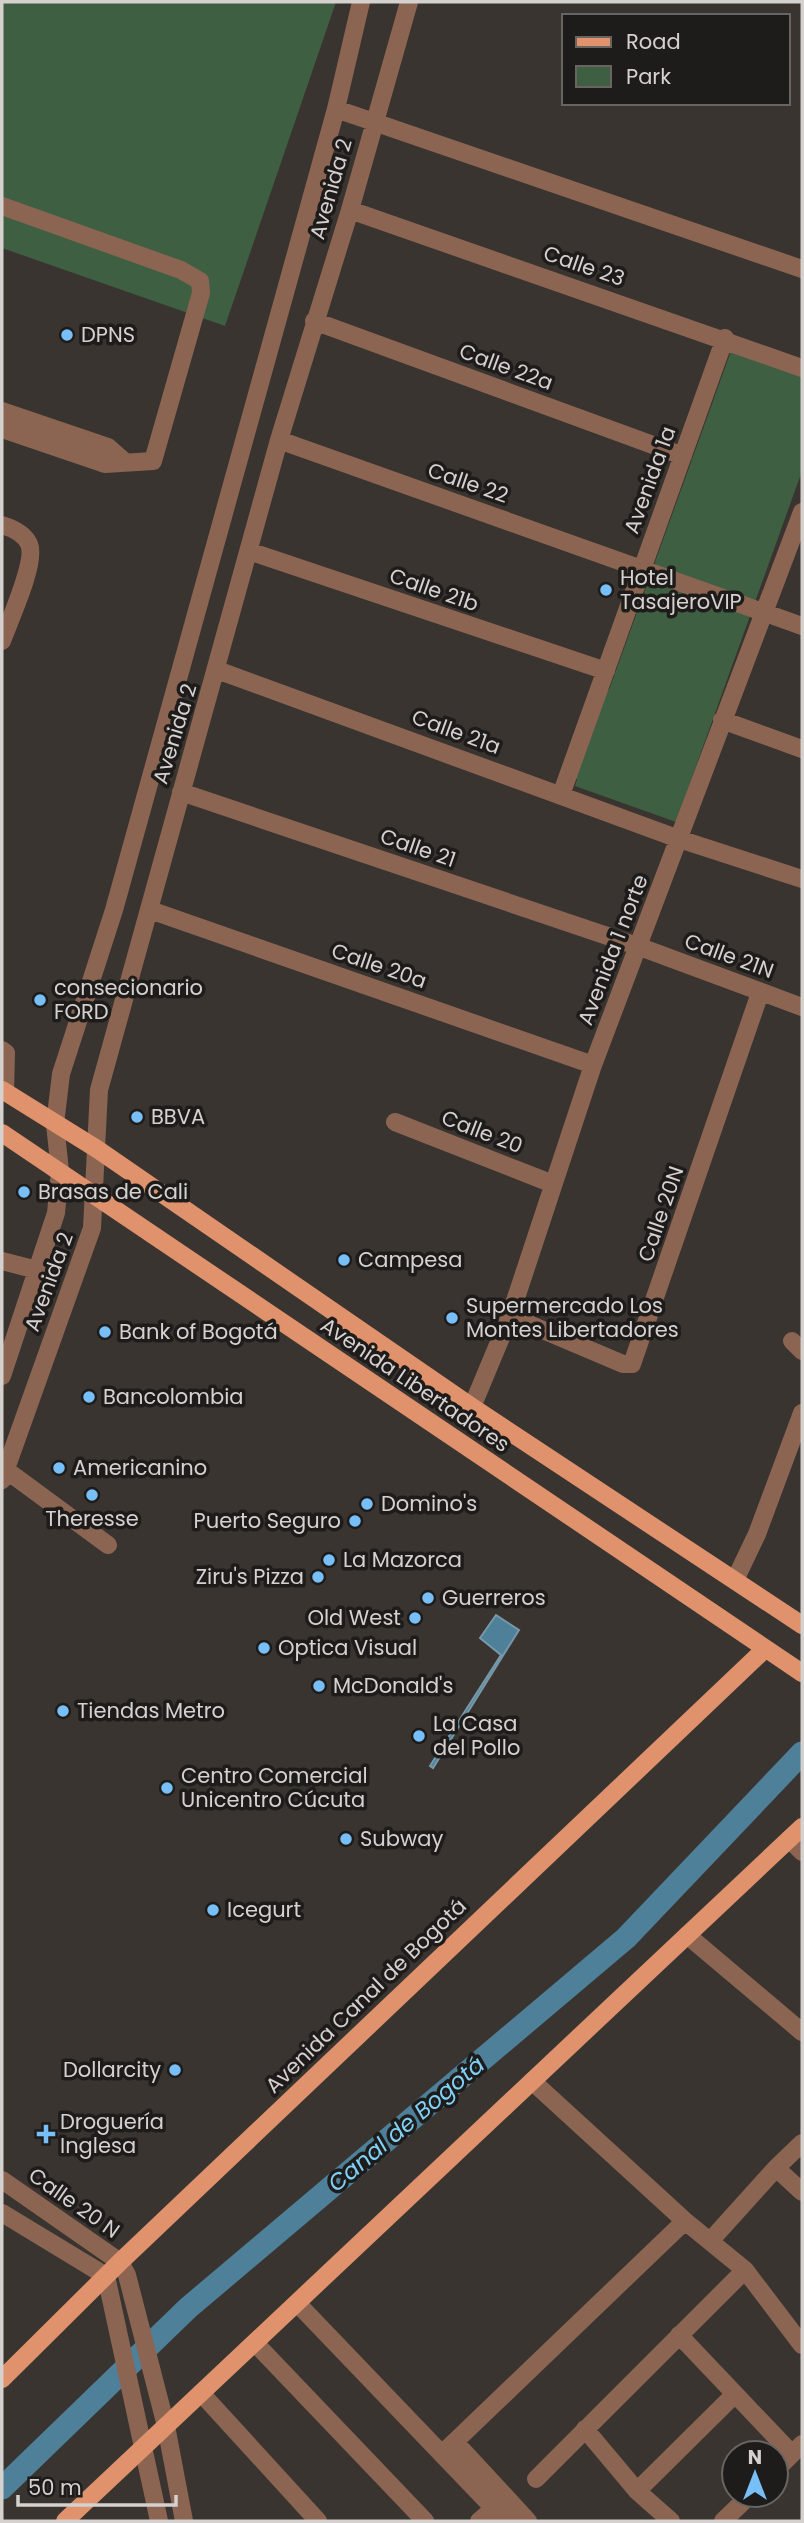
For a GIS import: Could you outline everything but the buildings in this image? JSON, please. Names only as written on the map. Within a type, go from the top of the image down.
[{"type":"main road","name":"Avenida Libertadores","points":[[3,1091],[97,1149],[472,1407],[802,1625]]},
{"type":"main road","name":"Avenida Libertadores","points":[[2,1133],[802,1673]]},
{"type":"main road","name":"Avenida Canal de Bogotá","points":[[2,2379],[108,2285],[770,1652]]},
{"type":"main road","points":[[65,2521],[796,1833]]},
{"type":"street","name":"Avenida 2","points":[[2,1376],[56,1213],[60,1171],[55,1124],[61,1074],[114,910],[336,109],[361,2]]},
{"type":"street","name":"Avenida 2","points":[[3,1472],[92,1228],[99,1090],[279,440],[350,211],[409,2]]},
{"type":"street","points":[[336,109],[802,269]]},
{"type":"street","points":[[2,206],[181,270],[200,281],[201,293],[158,452],[153,461],[105,464],[2,429]]},
{"type":"street","name":"Calle 23","points":[[350,211],[725,338],[802,368]]},
{"type":"street","name":"Calle 22a","points":[[314,321],[683,456]]},
{"type":"street","name":"Avenida 1a","points":[[561,794],[725,338]]},
{"type":"street","points":[[2,411],[108,447],[125,462]]},
{"type":"street","name":"Calle 22","points":[[279,440],[802,626]]},
{"type":"street","name":"Avenida 1 norte","points":[[472,1407],[510,1316],[593,1065],[640,947],[722,720],[802,512]]},
{"type":"street","points":[[2,525],[16,530],[29,544],[30,561],[2,641]]},
{"type":"street","name":"Calle 21b","points":[[249,551],[606,671]]},
{"type":"street","name":"Calle 21a","points":[[217,670],[679,839],[802,879]]},
{"type":"street","points":[[722,720],[802,749]]},
{"type":"street","name":"Calle 21","points":[[181,792],[640,947]]},
{"type":"street","name":"Calle 20a","points":[[150,910],[593,1065]]},
{"type":"street","name":"Calle 21N","points":[[640,947],[802,1007]]},
{"type":"street","name":"Calle 20N","points":[[510,1316],[623,1364],[632,1364],[760,993]]},
{"type":"street","points":[[2,1051],[6,1053],[3,1091]]},
{"type":"street","name":"Calle 20","points":[[395,1122],[554,1184]]},
{"type":"street","points":[[2,1261],[37,1270]]},
{"type":"street","points":[[735,1580],[757,1534],[802,1413]]},
{"type":"street","points":[[3,1472],[108,1545]]},
{"type":"street","points":[[796,1833],[802,1852]]},
{"type":"street","points":[[687,1935],[802,2032]]},
{"type":"street","points":[[532,2081],[685,2221],[745,2270],[802,2345]]},
{"type":"street","points":[[711,2240],[802,2143]]},
{"type":"street","points":[[776,2168],[802,2192]]},
{"type":"street","name":"Calle 20 N","points":[[2,2180],[123,2269]]},
{"type":"street","name":"Calle 20 N","points":[[2,2213],[108,2285]]},
{"type":"street","points":[[449,2447],[685,2221]]},
{"type":"street","points":[[123,2269],[161,2404],[184,2521]]},
{"type":"street","points":[[536,2479],[745,2270]]},
{"type":"street","points":[[108,2285],[141,2426],[159,2521]]},
{"type":"street","points":[[297,2303],[528,2521]]},
{"type":"street","points":[[679,2335],[735,2394],[797,2449]]},
{"type":"street","points":[[254,2343],[425,2521]]},
{"type":"street","points":[[201,2393],[318,2521]]},
{"type":"street","points":[[637,2491],[735,2394]]},
{"type":"street","points":[[585,2430],[637,2491],[671,2521]]},
{"type":"street","points":[[449,2447],[500,2515],[479,2521]]},
{"type":"green space","points":[[2,2],[336,2],[225,326],[2,248]]},
{"type":"green space","points":[[731,351],[802,376],[802,471],[676,822],[575,786],[577,779],[573,778],[606,690],[609,690]]},
{"type":"water","points":[[496,1615],[519,1630],[433,1768],[430,1766],[501,1655],[480,1638]]},
{"type":"waterway","name":"Canal de Bogotá","points":[[2,2488],[188,2308],[626,1938],[802,1753]]},
{"type":"place","name":"DPNS","points":[[67,335]]},
{"type":"place","name":"Hotel TasajeroVIP","points":[[606,590]]},
{"type":"place","name":"consecionario FORD","points":[[40,1000]]},
{"type":"place","name":"BBVA","points":[[137,1117]]},
{"type":"place","name":"Brasas de Cali","points":[[24,1192]]},
{"type":"place","name":"Campesa","points":[[344,1260]]},
{"type":"place","name":"Supermercado Los Montes Libertadores","points":[[452,1318]]},
{"type":"place","name":"Bank of Bogotá","points":[[105,1332]]},
{"type":"place","name":"Bancolombia","points":[[89,1397]]},
{"type":"place","name":"Americanino","points":[[59,1468]]},
{"type":"place","name":"Theresse","points":[[92,1495]]},
{"type":"place","name":"Domino's","points":[[367,1504]]},
{"type":"place","name":"Puerto Seguro","points":[[355,1521]]},
{"type":"place","name":"La Mazorca","points":[[329,1560]]},
{"type":"place","name":"Ziru's Pizza","points":[[318,1577]]},
{"type":"place","name":"Guerreros","points":[[428,1598]]},
{"type":"place","name":"Old West","points":[[415,1618]]},
{"type":"place","name":"Optica Visual","points":[[264,1648]]},
{"type":"place","name":"McDonald's","points":[[319,1686]]},
{"type":"place","name":"Tiendas Metro","points":[[63,1711]]},
{"type":"place","name":"La Casa del Pollo","points":[[419,1736]]},
{"type":"place","name":"Centro Comercial Unicentro Cúcuta","points":[[167,1788]]},
{"type":"place","name":"Subway","points":[[346,1839]]},
{"type":"place","name":"Icegurt","points":[[213,1910]]},
{"type":"place","name":"Dollarcity","points":[[175,2070]]},
{"type":"place","name":"Droguería Inglesa","points":[[46,2134]]}]
